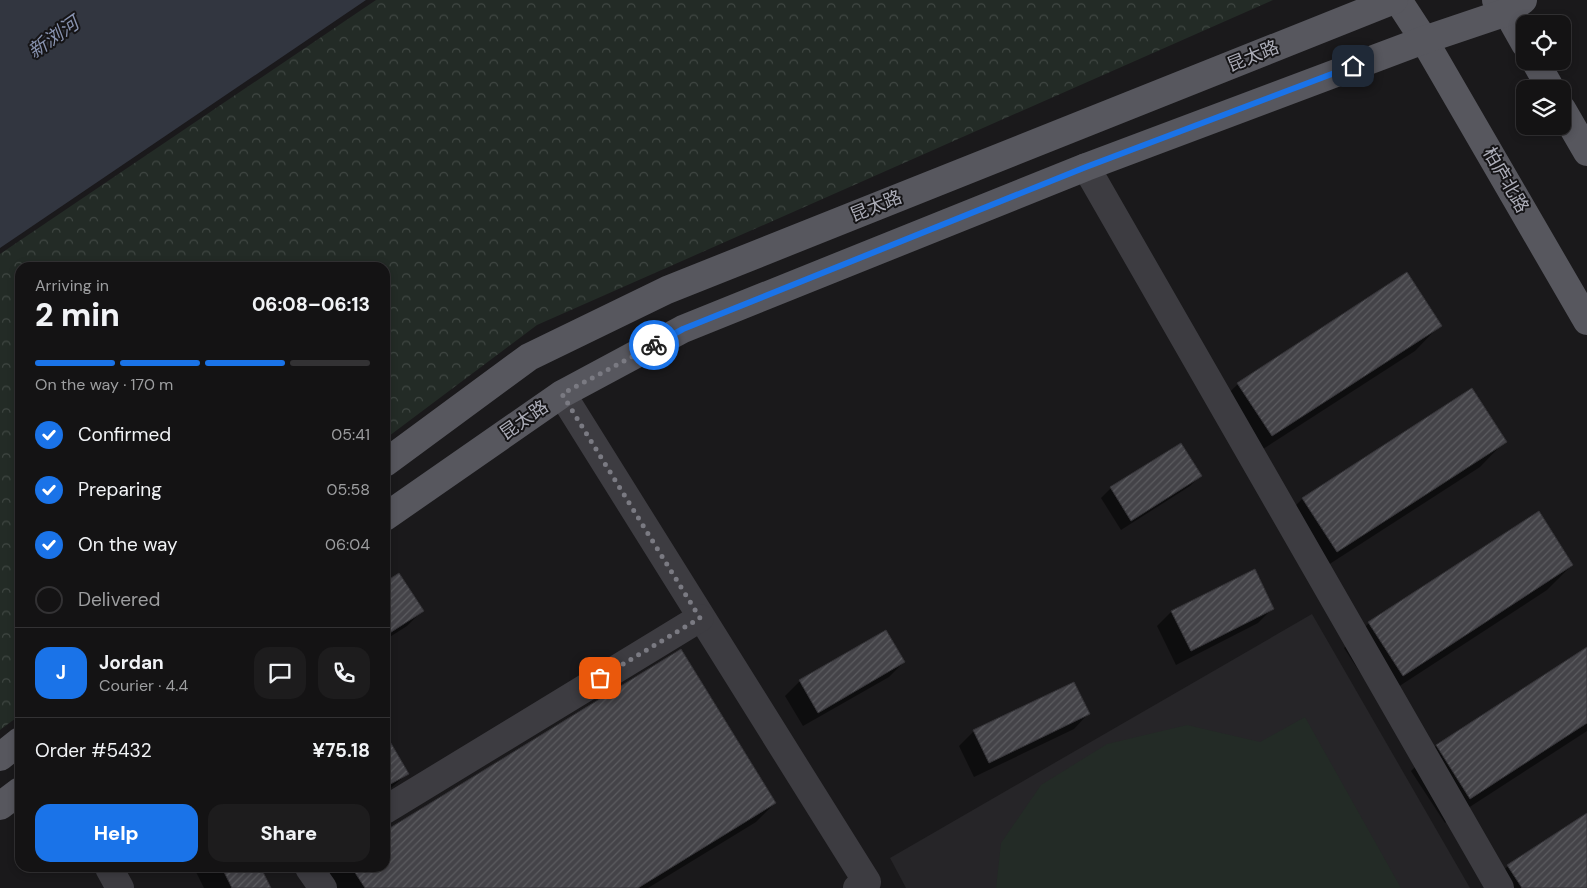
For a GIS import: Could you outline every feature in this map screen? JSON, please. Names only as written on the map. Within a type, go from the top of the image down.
[{"type":"main road","name":"柏庐北路","points":[[1396,0],[1424,40],[1587,321]]},
{"type":"main road","name":"昆太路","points":[[390,459],[529,357],[667,290],[1396,0]]},
{"type":"main road","name":"昆太路","points":[[390,514],[562,394],[683,329],[1086,167],[1424,40],[1509,4]]},
{"type":"main road","points":[[1509,4],[1516,22]]},
{"type":"main road","points":[[1571,125],[1587,152]]},
{"type":"main road","points":[[0,757],[15,745]]},
{"type":"main road","points":[[0,806],[15,795]]},
{"type":"street","points":[[1086,167],[1500,888]]},
{"type":"street","points":[[562,394],[700,618],[867,882],[857,888]]},
{"type":"street","points":[[390,807],[700,618]]},
{"type":"street","points":[[111,872],[120,888]]},
{"type":"street","points":[[312,872],[323,888]]},
{"type":"shaded area","points":[[1312,614],[1470,888],[906,888],[890,858]]},
{"type":"green space","points":[[376,0],[1273,0],[537,325],[390,435],[390,262],[15,262],[15,719],[0,730],[0,254]]},
{"type":"green space","points":[[1305,717],[1401,888],[996,888],[1001,843],[1041,785],[1107,744],[1187,725],[1260,742]]},
{"type":"water","name":"新浏河","points":[[0,0],[366,0],[0,248]]},
{"type":"building","points":[[1407,272],[1442,326],[1272,436],[1237,383]]},
{"type":"building","points":[[1472,388],[1507,442],[1337,552],[1302,498]]},
{"type":"building","points":[[1181,443],[1202,476],[1131,521],[1110,487]]},
{"type":"building","points":[[1539,511],[1573,565],[1403,676],[1368,622]]},
{"type":"building","points":[[1255,569],[1274,609],[1191,651],[1171,611]]},
{"type":"building","points":[[399,573],[424,611],[390,633],[390,579]]},
{"type":"building","points":[[886,630],[905,662],[818,713],[799,680]]},
{"type":"building","points":[[1587,647],[1587,723],[1470,799],[1436,745]]},
{"type":"building","points":[[681,649],[776,803],[638,888],[365,888],[355,872],[390,872],[390,828]]},
{"type":"building","points":[[1074,682],[1090,714],[989,763],[973,730]]},
{"type":"building","points":[[390,742],[409,774],[390,784]]},
{"type":"building","points":[[1587,813],[1587,888],[1522,888],[1507,865]]},
{"type":"building","points":[[224,872],[263,872],[271,888],[232,888]]},
{"type":"way so far","points":[[600,678],[700,618],[562,394],[654,345]]},
{"type":"route","points":[[654,345],[683,329],[1086,167],[1353,66]]}]
